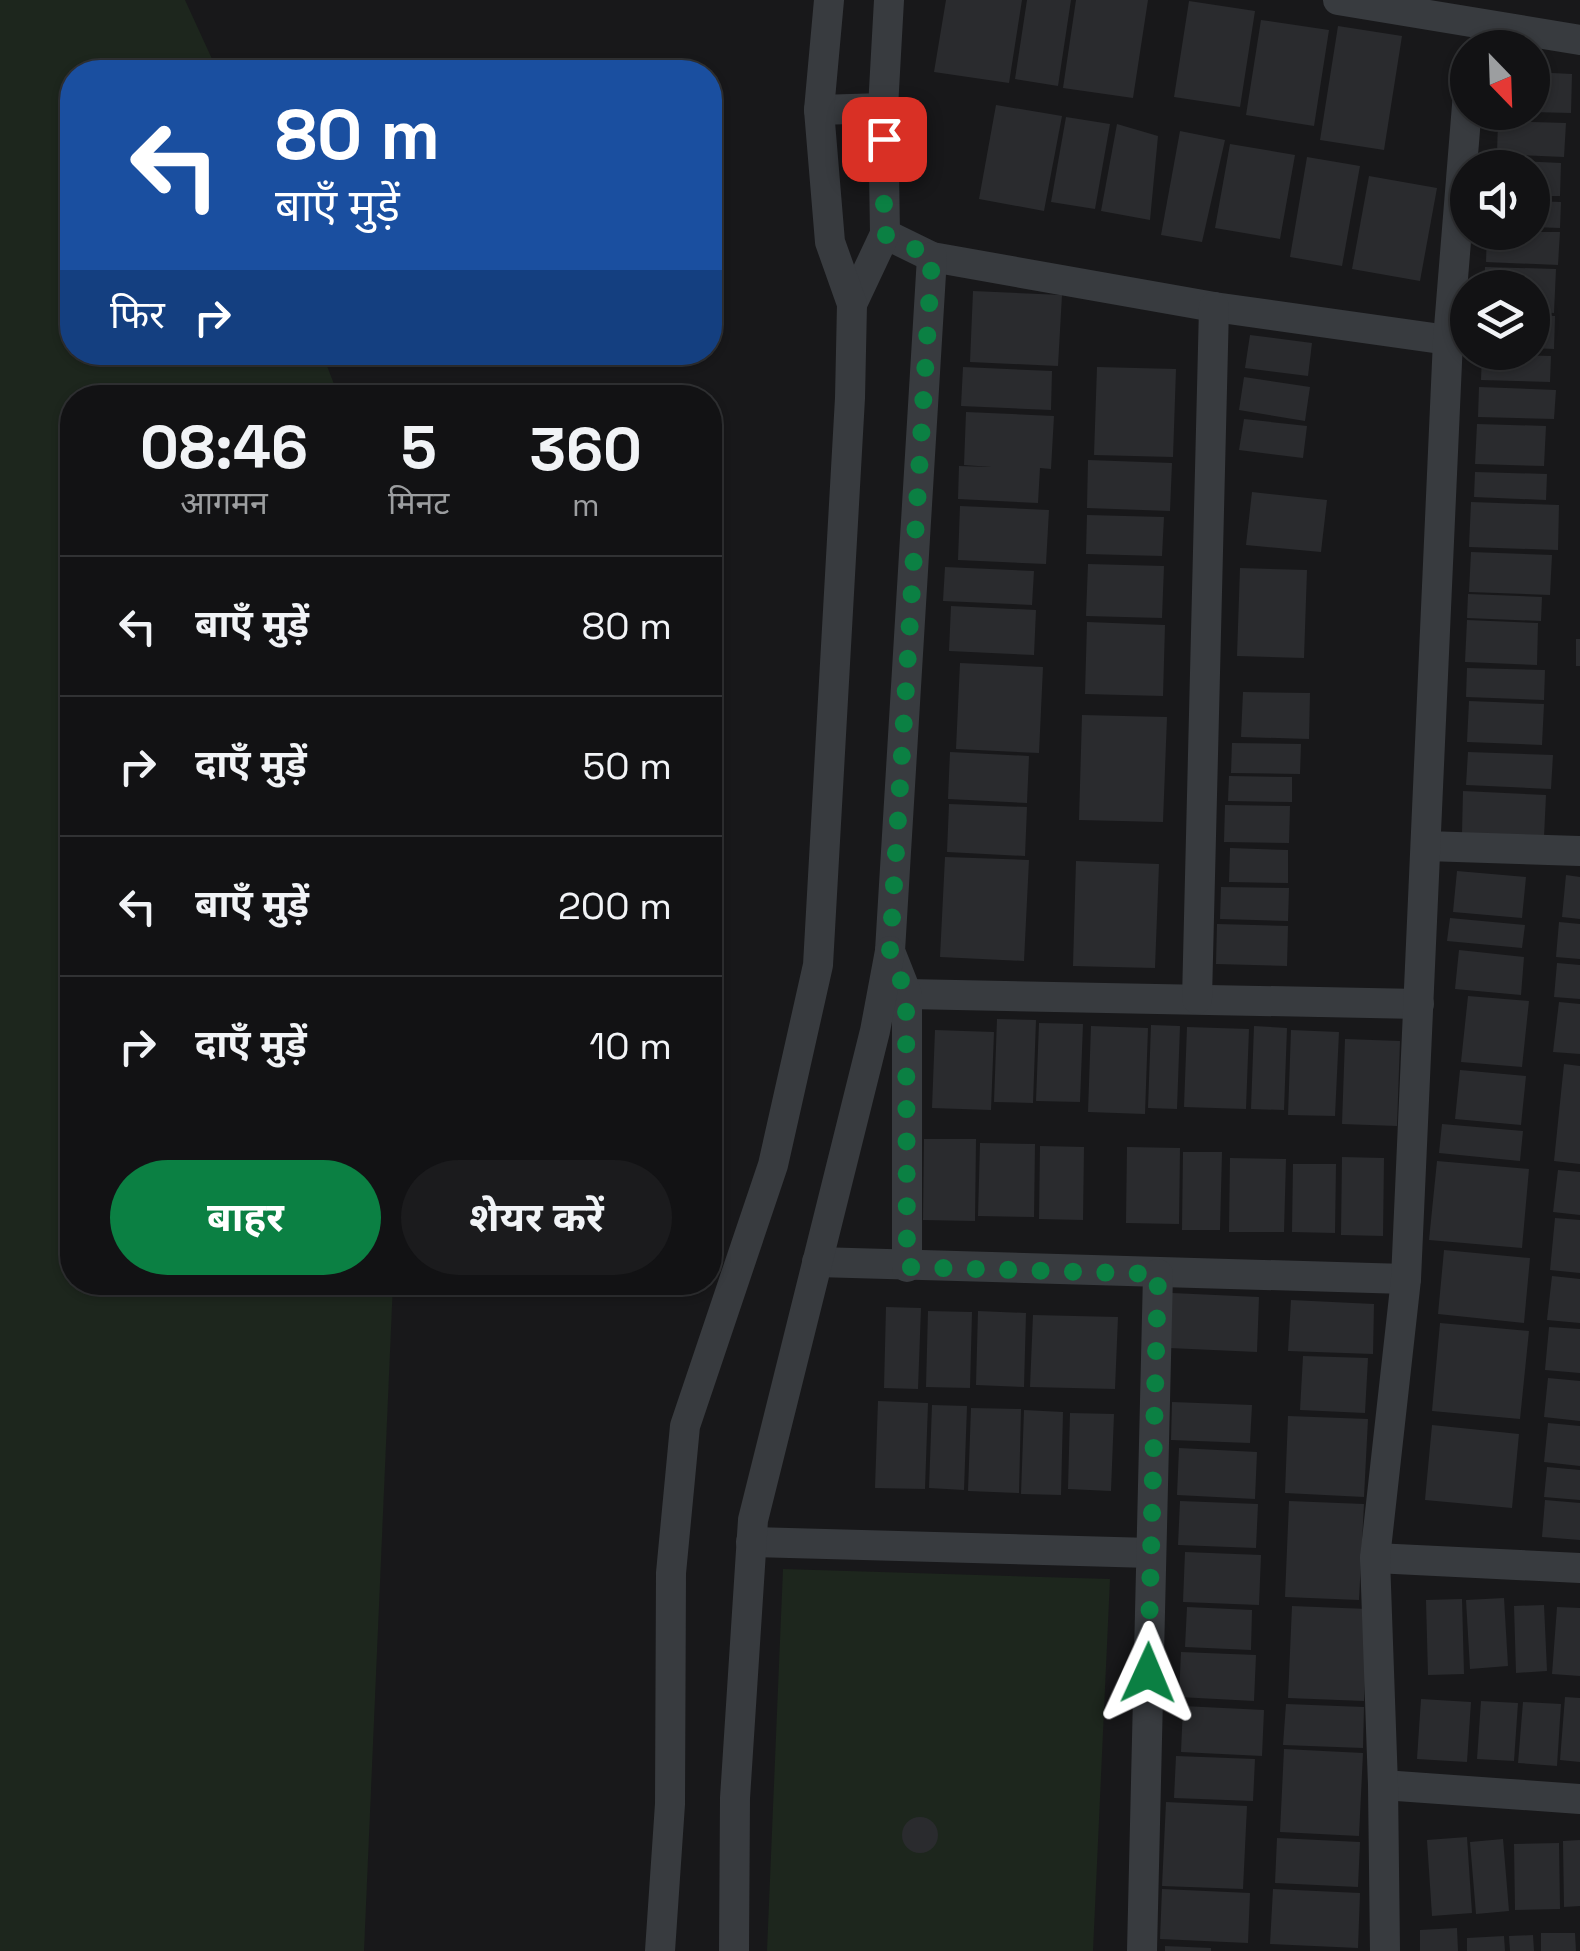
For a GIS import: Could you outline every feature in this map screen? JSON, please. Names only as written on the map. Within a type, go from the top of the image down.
[{"type":"street","points":[[660,1951],[670,1804],[671,1573],[685,1426],[773,1165],[818,964],[852,304],[830,242],[819,110],[829,0]]},
{"type":"street","points":[[852,304],[884,234],[883,108],[888,0]]},
{"type":"street","points":[[1338,0],[1450,30]]},
{"type":"street","points":[[1550,39],[1580,40]]},
{"type":"street","points":[[819,110],[883,108]]},
{"type":"street","points":[[1385,1951],[1375,1558],[1406,1279],[1448,340],[1465,130]]},
{"type":"street","points":[[884,234],[932,257],[1214,306],[1448,340]]},
{"type":"street","points":[[734,1951],[735,1798],[753,1520],[875,1030],[890,951],[932,257]]},
{"type":"street","points":[[1197,1000],[1214,306]]},
{"type":"street","points":[[1426,846],[1580,851]]},
{"type":"street","points":[[890,951],[906,994],[907,1267]]},
{"type":"street","points":[[906,994],[1419,1004]]},
{"type":"street","points":[[816,1262],[1406,1279]]},
{"type":"street","points":[[1142,1951],[1158,1274]]},
{"type":"street","points":[[752,1542],[1151,1553]]},
{"type":"street","points":[[1375,1558],[1580,1568]]},
{"type":"street","points":[[1383,1786],[1580,1798]]},
{"type":"shaded area","points":[[0,0],[185,0],[212,60],[60,60],[60,365],[327,365],[334,385],[60,385],[60,1295],[392,1295],[364,1951],[0,1951]]},
{"type":"shaded area","points":[[783,1569],[1110,1579],[1093,1951],[767,1951]]},
{"type":"building","points":[[946,0],[1022,0],[1009,83],[934,72]]},
{"type":"building","points":[[1027,0],[1071,0],[1058,86],[1015,79]]},
{"type":"building","points":[[1076,0],[1148,0],[1133,98],[1063,88]]},
{"type":"building","points":[[1189,1],[1255,11],[1240,107],[1174,97]]},
{"type":"building","points":[[1261,20],[1329,30],[1314,126],[1246,115]]},
{"type":"building","points":[[1338,26],[1402,36],[1384,150],[1320,140]]},
{"type":"building","points":[[1550,73],[1572,74],[1571,113],[1550,112]]},
{"type":"building","points":[[996,105],[1062,116],[1044,211],[979,199]]},
{"type":"building","points":[[1066,117],[1110,124],[1095,209],[1051,202]]},
{"type":"building","points":[[1550,123],[1566,123],[1564,157],[1550,156],[1550,150],[1497,150],[1498,130],[1550,130]]},
{"type":"building","points":[[1117,124],[1158,136],[1150,220],[1101,211]]},
{"type":"building","points":[[1180,131],[1225,140],[1202,242],[1161,235]]},
{"type":"building","points":[[1230,144],[1295,155],[1280,239],[1215,228]]},
{"type":"building","points":[[1307,157],[1360,166],[1342,266],[1290,257]]},
{"type":"building","points":[[1550,162],[1561,163],[1560,196],[1550,196]]},
{"type":"building","points":[[1369,176],[1437,188],[1420,281],[1352,269]]},
{"type":"building","points":[[1550,202],[1561,202],[1560,228],[1550,228]]},
{"type":"building","points":[[1550,232],[1560,232],[1558,265],[1486,262],[1486,250],[1550,250]]},
{"type":"building","points":[[1556,269],[1554,313],[1550,313],[1550,270],[1485,270]]},
{"type":"building","points":[[973,291],[1062,295],[1058,366],[970,362]]},
{"type":"building","points":[[1550,316],[1555,316],[1554,349],[1550,349]]},
{"type":"building","points":[[1250,335],[1312,343],[1308,376],[1245,368]]},
{"type":"building","points":[[1551,356],[1550,382],[1481,380],[1481,370],[1550,370]]},
{"type":"building","points":[[963,367],[1052,371],[1051,410],[961,406]]},
{"type":"building","points":[[1097,367],[1176,369],[1173,457],[1094,455]]},
{"type":"building","points":[[1244,377],[1310,387],[1305,421],[1239,410]]},
{"type":"building","points":[[1479,387],[1556,390],[1554,419],[1478,417]]},
{"type":"building","points":[[966,412],[1054,416],[1051,469],[1040,468],[1038,503],[958,499],[959,466],[991,467],[964,465]]},
{"type":"building","points":[[1244,419],[1307,426],[1303,458],[1239,450]]},
{"type":"building","points":[[1477,424],[1546,426],[1544,466],[1475,464]]},
{"type":"building","points":[[1088,460],[1172,463],[1170,511],[1087,508]]},
{"type":"building","points":[[1475,472],[1547,474],[1546,500],[1474,497]]},
{"type":"building","points":[[1252,492],[1327,500],[1321,552],[1246,545]]},
{"type":"building","points":[[1471,502],[1559,505],[1558,550],[1469,547]]},
{"type":"building","points":[[960,506],[1049,510],[1046,564],[958,560]]},
{"type":"building","points":[[1087,515],[1164,517],[1162,556],[1086,554]]},
{"type":"building","points":[[1471,552],[1552,555],[1550,595],[1469,592]]},
{"type":"building","points":[[1088,564],[1164,566],[1162,618],[1086,616]]},
{"type":"building","points":[[945,567],[1034,571],[1032,605],[943,601]]},
{"type":"building","points":[[1240,568],[1307,570],[1304,658],[1237,656]]},
{"type":"building","points":[[1468,594],[1542,597],[1541,621],[1467,618]]},
{"type":"building","points":[[951,606],[1036,610],[1034,655],[949,651]]},
{"type":"building","points":[[1467,620],[1538,623],[1537,665],[1465,662]]},
{"type":"building","points":[[1087,622],[1165,625],[1163,696],[1085,694]]},
{"type":"building","points":[[1576,639],[1580,639],[1580,666],[1576,666]]},
{"type":"building","points":[[960,663],[1043,667],[1039,753],[956,749]]},
{"type":"building","points":[[1467,668],[1545,670],[1544,700],[1466,697]]},
{"type":"building","points":[[1243,692],[1310,693],[1309,739],[1241,737]]},
{"type":"building","points":[[1469,701],[1544,704],[1542,745],[1467,742]]},
{"type":"building","points":[[1082,715],[1167,717],[1163,822],[1079,820]]},
{"type":"building","points":[[1232,743],[1301,744],[1300,774],[1231,773]]},
{"type":"building","points":[[950,752],[1029,756],[1027,803],[948,799]]},
{"type":"building","points":[[1468,752],[1553,755],[1551,789],[1466,785]]},
{"type":"building","points":[[1229,776],[1292,777],[1292,802],[1228,801]]},
{"type":"building","points":[[1463,791],[1546,795],[1544,837],[1462,834]]},
{"type":"building","points":[[949,804],[1027,807],[1025,856],[947,852]]},
{"type":"building","points":[[1225,805],[1290,806],[1289,843],[1224,842]]},
{"type":"building","points":[[1230,848],[1288,850],[1288,883],[1229,882]]},
{"type":"building","points":[[945,857],[1029,860],[1024,961],[940,957]]},
{"type":"building","points":[[1076,861],[1159,864],[1155,968],[1073,966]]},
{"type":"building","points":[[1457,871],[1526,877],[1522,918],[1453,912]]},
{"type":"building","points":[[1566,875],[1580,877],[1580,919],[1562,917]]},
{"type":"building","points":[[1221,887],[1289,888],[1288,921],[1220,919]]},
{"type":"building","points":[[1450,918],[1525,925],[1522,948],[1447,941]]},
{"type":"building","points":[[1559,922],[1580,924],[1580,959],[1556,957]]},
{"type":"building","points":[[1217,924],[1288,926],[1287,966],[1216,964]]},
{"type":"building","points":[[1459,950],[1524,957],[1521,995],[1455,989]]},
{"type":"building","points":[[1557,963],[1580,965],[1580,999],[1554,997]]},
{"type":"building","points":[[1468,996],[1529,1001],[1522,1067],[1461,1062]]},
{"type":"building","points":[[1559,1002],[1580,1004],[1580,1054],[1553,1052]]},
{"type":"building","points":[[997,1019],[1036,1020],[1033,1103],[994,1102]]},
{"type":"building","points":[[1039,1023],[1083,1024],[1080,1102],[1036,1101]]},
{"type":"building","points":[[1151,1025],[1180,1026],[1177,1109],[1148,1108]]},
{"type":"building","points":[[1091,1026],[1148,1028],[1145,1114],[1088,1112]]},
{"type":"building","points":[[1254,1026],[1287,1028],[1284,1110],[1251,1109]]},
{"type":"building","points":[[1187,1027],[1249,1029],[1246,1109],[1184,1107]]},
{"type":"building","points":[[935,1030],[994,1032],[991,1110],[932,1108]]},
{"type":"building","points":[[1291,1030],[1339,1032],[1335,1116],[1288,1115]]},
{"type":"building","points":[[1345,1039],[1400,1041],[1397,1126],[1342,1124]]},
{"type":"building","points":[[1564,1064],[1580,1066],[1580,1164],[1554,1161]]},
{"type":"building","points":[[1460,1070],[1526,1076],[1521,1125],[1455,1119]]},
{"type":"building","points":[[1442,1124],[1523,1131],[1520,1161],[1439,1153]]},
{"type":"building","points":[[924,1139],[976,1139],[975,1221],[923,1220]]},
{"type":"building","points":[[980,1143],[1035,1144],[1034,1217],[978,1216]]},
{"type":"building","points":[[1040,1146],[1084,1147],[1083,1220],[1039,1219]]},
{"type":"building","points":[[1127,1147],[1180,1148],[1179,1224],[1126,1223]]},
{"type":"building","points":[[1183,1152],[1222,1152],[1220,1230],[1182,1230]]},
{"type":"building","points":[[1342,1157],[1384,1158],[1383,1236],[1341,1235]]},
{"type":"building","points":[[1230,1158],[1286,1159],[1284,1232],[1229,1232]]},
{"type":"building","points":[[1437,1161],[1529,1169],[1522,1248],[1429,1240]]},
{"type":"building","points":[[1293,1164],[1336,1164],[1335,1233],[1292,1232]]},
{"type":"building","points":[[1558,1170],[1580,1172],[1580,1215],[1553,1212]]},
{"type":"building","points":[[1555,1218],[1580,1220],[1580,1273],[1550,1270]]},
{"type":"building","points":[[1444,1250],[1530,1258],[1524,1323],[1438,1314]]},
{"type":"building","points":[[1552,1276],[1580,1279],[1580,1323],[1547,1320]]},
{"type":"building","points":[[1172,1293],[1259,1297],[1257,1352],[1169,1348]]},
{"type":"building","points":[[1291,1300],[1374,1304],[1373,1354],[1288,1351]]},
{"type":"building","points":[[886,1307],[921,1308],[918,1389],[884,1388]]},
{"type":"building","points":[[928,1311],[972,1312],[970,1388],[926,1387]]},
{"type":"building","points":[[978,1311],[1026,1313],[1024,1387],[976,1385]]},
{"type":"building","points":[[1033,1315],[1118,1317],[1115,1389],[1030,1387]]},
{"type":"building","points":[[1440,1323],[1529,1331],[1520,1419],[1432,1411]]},
{"type":"building","points":[[1549,1327],[1580,1329],[1580,1373],[1545,1370]]},
{"type":"building","points":[[1303,1356],[1368,1358],[1365,1413],[1300,1410]]},
{"type":"building","points":[[1548,1378],[1580,1381],[1580,1421],[1544,1417]]},
{"type":"building","points":[[878,1401],[928,1403],[925,1489],[875,1488]]},
{"type":"building","points":[[1172,1402],[1252,1405],[1250,1443],[1171,1440]]},
{"type":"building","points":[[932,1405],[967,1406],[964,1490],[929,1488]]},
{"type":"building","points":[[971,1408],[1021,1409],[1019,1493],[968,1491]]},
{"type":"building","points":[[1024,1410],[1063,1412],[1061,1495],[1021,1494]]},
{"type":"building","points":[[1070,1413],[1114,1414],[1111,1491],[1068,1489]]},
{"type":"building","points":[[1288,1416],[1368,1419],[1364,1497],[1285,1493]]},
{"type":"building","points":[[1548,1423],[1580,1426],[1580,1466],[1544,1462]]},
{"type":"building","points":[[1432,1425],[1519,1434],[1512,1508],[1425,1500]]},
{"type":"building","points":[[1179,1448],[1257,1452],[1255,1499],[1177,1495]]},
{"type":"building","points":[[1547,1467],[1580,1470],[1580,1500],[1544,1497]]},
{"type":"building","points":[[1545,1500],[1580,1503],[1580,1540],[1542,1537]]},
{"type":"building","points":[[1180,1501],[1258,1504],[1256,1548],[1178,1545]]},
{"type":"building","points":[[1289,1501],[1364,1504],[1359,1600],[1285,1597]]},
{"type":"building","points":[[1185,1552],[1261,1555],[1259,1605],[1183,1602]]},
{"type":"building","points":[[1504,1598],[1508,1666],[1470,1669],[1466,1600]]},
{"type":"building","points":[[1462,1599],[1464,1674],[1428,1675],[1426,1600]]},
{"type":"building","points":[[1544,1605],[1547,1671],[1516,1673],[1514,1606]]},
{"type":"building","points":[[1292,1606],[1368,1609],[1364,1701],[1288,1698]]},
{"type":"building","points":[[1187,1607],[1252,1610],[1251,1650],[1185,1647]]},
{"type":"building","points":[[1557,1607],[1580,1608],[1580,1676],[1552,1674]]},
{"type":"building","points":[[1181,1652],[1256,1655],[1254,1701],[1179,1697]]},
{"type":"building","points":[[1565,1697],[1580,1698],[1580,1762],[1560,1760]]},
{"type":"building","points":[[1421,1699],[1471,1702],[1467,1762],[1417,1759]]},
{"type":"building","points":[[1481,1701],[1518,1703],[1514,1761],[1477,1759]]},
{"type":"building","points":[[1523,1702],[1561,1704],[1557,1766],[1518,1763]]},
{"type":"building","points":[[1286,1704],[1364,1707],[1363,1748],[1283,1745]]},
{"type":"building","points":[[1183,1706],[1264,1710],[1262,1756],[1181,1752]]},
{"type":"building","points":[[1284,1749],[1363,1753],[1359,1836],[1280,1832]]},
{"type":"building","points":[[1176,1756],[1255,1759],[1253,1801],[1174,1798]]},
{"type":"building","points":[[1166,1802],[1247,1806],[1243,1889],[1162,1886]]},
{"type":"building","points":[[920,1817],[933,1822],[938,1835],[933,1848],[920,1853],[907,1848],[902,1835],[907,1822]]},
{"type":"building","points":[[1467,1837],[1472,1913],[1432,1916],[1427,1840]]},
{"type":"building","points":[[1277,1838],[1360,1842],[1358,1887],[1275,1883]]},
{"type":"building","points":[[1503,1839],[1509,1911],[1476,1914],[1470,1842]]},
{"type":"building","points":[[1580,1840],[1580,1906],[1564,1907],[1563,1841]]},
{"type":"building","points":[[1559,1843],[1560,1909],[1515,1910],[1514,1844]]},
{"type":"building","points":[[1162,1889],[1250,1893],[1248,1943],[1160,1939]]},
{"type":"building","points":[[1273,1889],[1360,1893],[1358,1948],[1270,1944]]},
{"type":"building","points":[[1457,1928],[1458,1951],[1420,1951],[1420,1930]]},
{"type":"building","points":[[1541,1933],[1575,1933],[1576,1951],[1541,1951]]},
{"type":"building","points":[[1533,1935],[1534,1951],[1510,1951],[1509,1936]]},
{"type":"building","points":[[1504,1936],[1505,1951],[1467,1951],[1467,1938]]},
{"type":"building","points":[[1165,1946],[1211,1948],[1211,1951],[1165,1951]]},
{"type":"route","points":[[884,139],[884,234],[932,257],[890,951],[906,994],[907,1267],[1158,1274],[1148,1673]]}]
